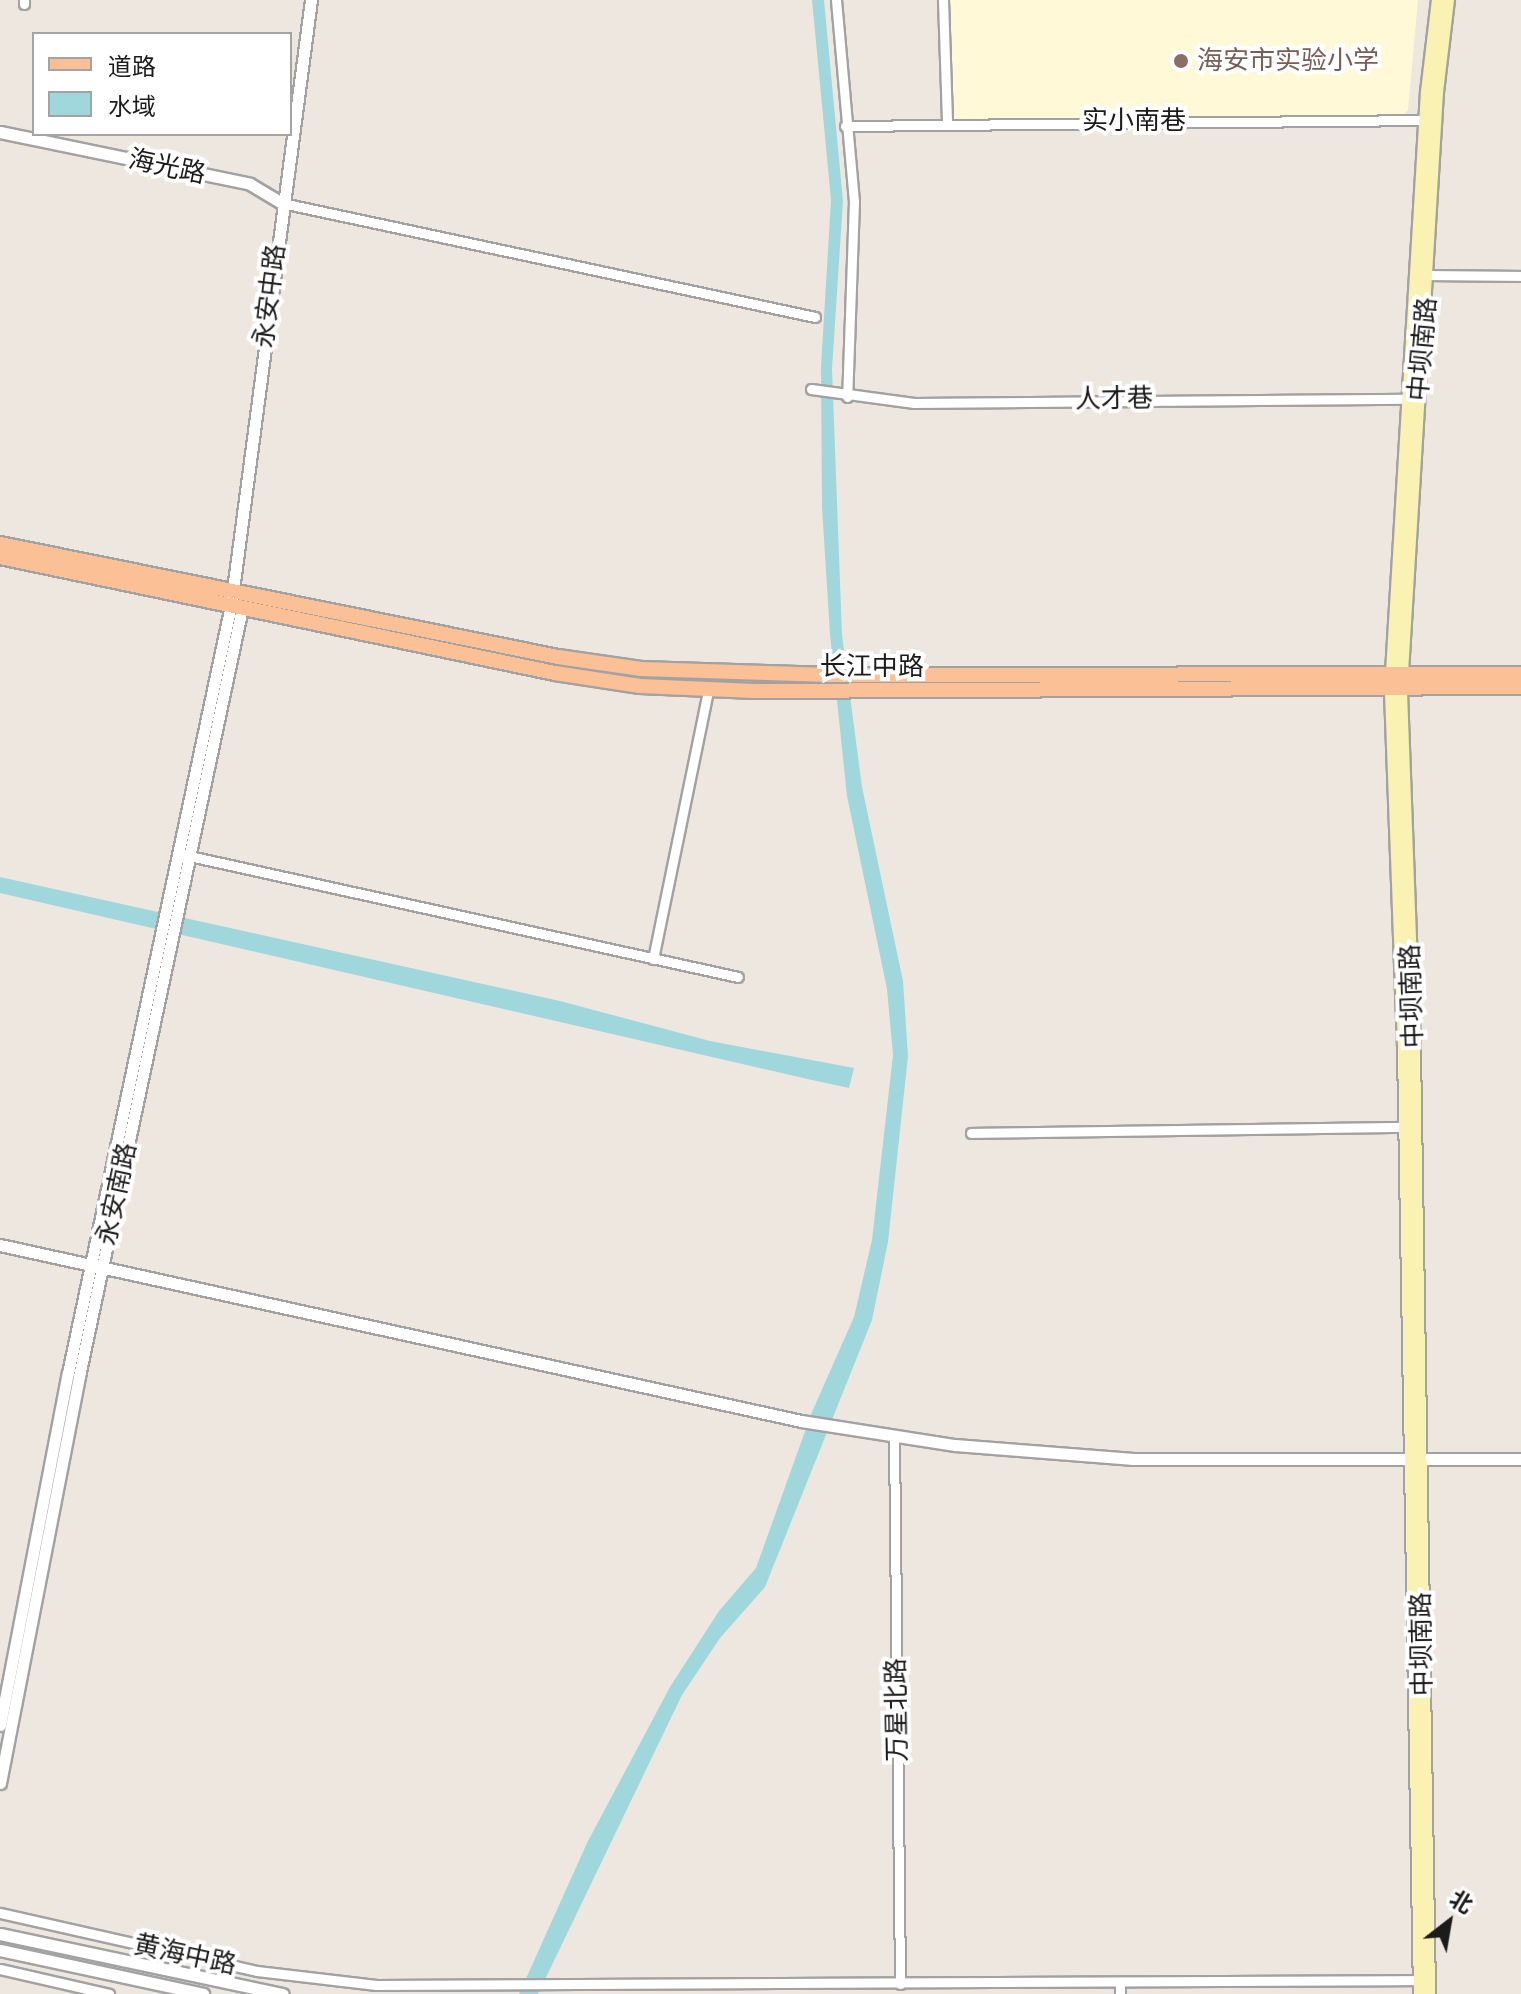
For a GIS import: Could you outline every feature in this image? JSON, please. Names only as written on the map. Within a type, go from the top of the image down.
[{"type":"main road","name":"中坝南路","points":[[1420,1994],[1424,1980],[1415,1460],[1396,682],[1427,92],[1438,0]]},
{"type":"main road","name":"中坝南路","points":[[1415,1460],[1415,1063],[1396,682],[1429,275],[1437,92],[1448,0]]},
{"type":"main road","points":[[0,544],[236,602]]},
{"type":"main road","points":[[0,557],[236,602]]},
{"type":"main road","name":"长江中路","points":[[236,602],[555,673],[708,690],[856,691],[1396,682],[1521,674]]},
{"type":"main road","name":"长江中路","points":[[236,602],[641,669],[830,675],[1396,682],[1521,687]]},
{"type":"main road","name":"中坝南路","points":[[1424,1980],[1429,1994]]},
{"type":"street","name":"永安中路","points":[[292,133],[311,0]]},
{"type":"street","points":[[836,0],[854,201],[844,396]]},
{"type":"street","points":[[943,0],[947,122]]},
{"type":"street","points":[[1431,188],[1419,182],[1425,95],[1437,92]]},
{"type":"street","name":"实小南巷","points":[[845,126],[947,122],[1423,120]]},
{"type":"street","name":"海光路","points":[[0,132],[250,184],[282,203]]},
{"type":"street","name":"永安中路","points":[[236,602],[292,136]]},
{"type":"street","points":[[282,203],[815,317]]},
{"type":"street","points":[[1429,275],[1521,276]]},
{"type":"street","name":"人才巷","points":[[813,389],[844,396],[914,403],[1419,400]]},
{"type":"street","name":"永安南路","points":[[0,1725],[236,602]]},
{"type":"street","points":[[653,959],[708,690]]},
{"type":"street","points":[[183,855],[738,977]]},
{"type":"street","points":[[971,1133],[1406,1127]]},
{"type":"street","points":[[0,1245],[832,1427],[894,1436],[1133,1459],[1521,1459]]},
{"type":"street","name":"永安南路","points":[[0,1783],[96,1266]]},
{"type":"street","name":"万星北路","points":[[894,1436],[900,1984]]},
{"type":"street","name":"黄海中路","points":[[0,1913],[270,1973],[440,1991],[515,1987],[614,1991],[797,1990],[900,1984],[1424,1980]]},
{"type":"street","name":"黄海中路","points":[[0,1934],[153,1969],[283,1994]]},
{"type":"street","name":"黄海中路","points":[[0,1950],[148,1989],[203,1994]]},
{"type":"street","points":[[153,1969],[158,1950]]},
{"type":"street","points":[[0,1969],[109,1994]]},
{"type":"street","points":[[1120,1982],[1120,1994]]},
{"type":"shaded area","name":"海安市实验小学","points":[[949,0],[1418,0],[1408,110],[1403,115],[950,119]]},
{"type":"water","points":[[812,0],[824,0],[843,201],[832,369],[842,635],[862,787],[903,981],[908,1056],[888,1242],[872,1320],[765,1587],[720,1638],[682,1695],[538,1994],[519,1994],[587,1843],[670,1687],[719,1611],[756,1568],[812,1412],[854,1317],[872,1240],[893,1055],[887,989],[847,796],[830,634],[822,507],[821,367],[831,200]]},
{"type":"water","points":[[0,877],[560,1001],[710,1041],[854,1068],[849,1088],[812,1080],[0,893]]},
{"type":"place","name":"海安市实验小学","points":[[1181,61]]}]
